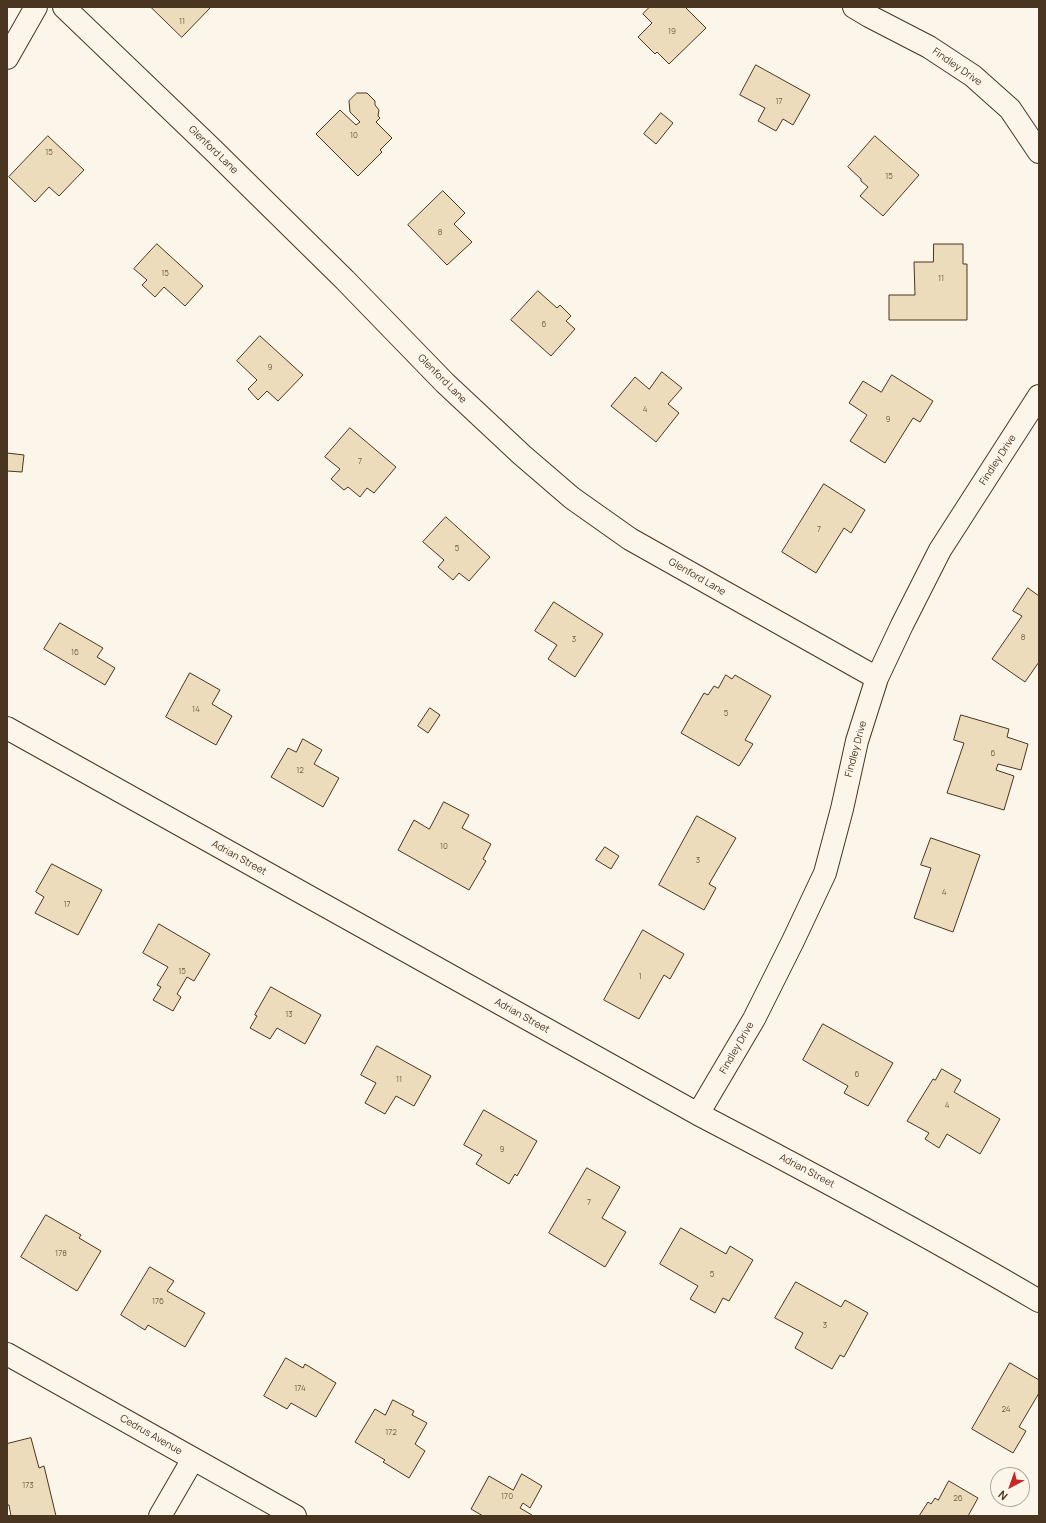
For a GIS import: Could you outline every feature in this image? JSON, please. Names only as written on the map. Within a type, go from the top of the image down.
[{"type":"street","points":[[7,58],[36,7]]},
{"type":"street","name":"Glenford Lane","points":[[64,7],[345,280],[446,383],[522,455],[572,498],[630,539],[877,678]]},
{"type":"street","name":"Findley Drive","points":[[854,7],[929,47],[973,76],[1010,109],[1039,152]]},
{"type":"street","name":"Findley Drive","points":[[698,1114],[754,1019],[825,873],[842,809],[857,741],[877,678],[902,624],[940,550],[1039,396]]},
{"type":"street","name":"Adrian Street","points":[[7,728],[698,1114],[925,1236],[1039,1301]]},
{"type":"street","name":"Cedrus Avenue","points":[[7,1354],[295,1516]]},
{"type":"street","points":[[160,1516],[193,1459]]},
{"type":"building","points":[[151,7],[211,7],[182,37]]},
{"type":"building","points":[[650,7],[685,7],[706,28],[669,64],[657,52],[655,54],[638,37],[652,23],[643,14]]},
{"type":"building","points":[[756,65],[810,95],[793,125],[783,119],[776,131],[758,121],[765,108],[740,95]]},
{"type":"building","points":[[357,93],[367,93],[375,101],[375,105],[379,110],[378,116],[380,118],[376,122],[392,138],[380,150],[382,152],[358,176],[316,134],[340,110],[356,125],[360,122],[350,112],[349,101]]},
{"type":"building","points":[[661,113],[673,123],[656,144],[644,134]]},
{"type":"building","points":[[48,136],[84,170],[59,196],[49,187],[35,202],[9,177]]},
{"type":"building","points":[[875,136],[919,175],[883,216],[860,196],[868,187],[848,167]]},
{"type":"building","points":[[443,191],[465,213],[454,224],[472,242],[447,265],[408,225]]},
{"type":"building","points":[[157,244],[203,286],[185,306],[164,287],[155,297],[142,285],[147,280],[134,269]]},
{"type":"building","points":[[934,244],[963,244],[963,264],[967,264],[967,320],[889,320],[889,295],[915,295],[914,262],[933,262]]},
{"type":"building","points":[[538,291],[557,308],[560,305],[571,316],[566,321],[575,329],[551,356],[511,320]]},
{"type":"building","points":[[260,336],[303,375],[278,401],[267,391],[258,400],[248,389],[257,380],[237,361]]},
{"type":"building","points":[[662,372],[682,388],[668,404],[679,413],[656,442],[611,406],[635,377],[649,389]]},
{"type":"building","points":[[892,375],[933,401],[920,422],[913,418],[885,463],[850,441],[867,415],[849,403],[863,381],[881,392]]},
{"type":"building","points":[[350,428],[396,467],[374,493],[367,488],[360,497],[348,487],[344,490],[331,479],[340,469],[325,457]]},
{"type":"building","points":[[7,453],[24,455],[22,472],[7,471]]},
{"type":"building","points":[[824,484],[865,510],[851,533],[844,528],[816,573],[782,552]]},
{"type":"building","points":[[446,517],[490,557],[469,581],[459,573],[453,580],[438,567],[444,560],[423,542]]},
{"type":"building","points":[[1028,588],[1039,596],[1039,662],[1025,682],[992,659],[1022,616],[1013,611]]},
{"type":"building","points":[[554,602],[603,634],[575,677],[548,659],[557,645],[535,631]]},
{"type":"building","points":[[60,623],[103,648],[97,657],[115,668],[105,685],[44,649]]},
{"type":"building","points":[[190,673],[220,690],[212,704],[232,716],[216,745],[166,717]]},
{"type":"building","points":[[726,675],[732,679],[735,675],[771,696],[745,740],[753,744],[739,766],[681,733],[704,693],[708,695],[714,686],[718,688]]},
{"type":"building","points":[[430,708],[440,715],[428,733],[418,726]]},
{"type":"building","points":[[961,715],[1009,729],[1007,737],[1028,744],[1021,770],[998,764],[996,770],[1014,776],[1004,810],[947,793],[964,743],[954,740]]},
{"type":"building","points":[[303,739],[322,750],[314,764],[339,778],[323,807],[271,777],[288,748],[296,752]]},
{"type":"building","points":[[444,802],[469,815],[462,828],[491,844],[483,859],[486,861],[469,890],[398,850],[414,820],[429,829]]},
{"type":"building","points":[[697,816],[736,838],[709,884],[716,888],[704,910],[659,885]]},
{"type":"building","points":[[931,838],[980,855],[953,932],[914,918],[931,868],[921,865]]},
{"type":"building","points":[[605,847],[619,856],[611,869],[596,860]]},
{"type":"building","points":[[52,864],[102,890],[78,935],[35,913],[44,897],[36,892]]},
{"type":"building","points":[[159,924],[210,954],[194,981],[187,977],[177,994],[181,997],[173,1011],[153,1000],[161,987],[157,985],[168,967],[143,953]]},
{"type":"building","points":[[643,930],[684,954],[670,979],[664,975],[639,1019],[604,1000]]},
{"type":"building","points":[[271,987],[321,1015],[305,1044],[277,1028],[270,1039],[250,1028],[257,1016],[255,1015]]},
{"type":"building","points":[[823,1024],[893,1063],[868,1106],[844,1093],[848,1086],[803,1060]]},
{"type":"building","points":[[377,1046],[431,1076],[414,1106],[396,1096],[385,1114],[365,1103],[376,1083],[361,1075]]},
{"type":"building","points":[[942,1069],[961,1080],[954,1092],[1000,1119],[980,1154],[947,1134],[939,1148],[925,1139],[929,1133],[907,1121],[933,1079],[935,1080]]},
{"type":"building","points":[[484,1110],[537,1141],[517,1176],[515,1174],[509,1184],[476,1164],[482,1155],[464,1145]]},
{"type":"building","points":[[587,1168],[620,1187],[602,1218],[626,1232],[605,1267],[549,1233]]},
{"type":"building","points":[[46,1215],[81,1235],[79,1238],[101,1251],[77,1291],[21,1257]]},
{"type":"building","points":[[681,1228],[726,1254],[730,1246],[753,1260],[729,1301],[723,1298],[715,1313],[690,1299],[698,1286],[660,1264]]},
{"type":"building","points":[[150,1267],[174,1281],[167,1291],[205,1313],[185,1347],[148,1325],[145,1330],[121,1315]]},
{"type":"building","points":[[796,1282],[841,1307],[845,1300],[868,1313],[844,1357],[840,1355],[832,1369],[795,1348],[803,1333],[775,1318]]},
{"type":"building","points":[[286,1358],[303,1368],[305,1364],[336,1383],[316,1417],[291,1403],[287,1409],[264,1396]]},
{"type":"building","points":[[1010,1363],[1039,1380],[1039,1393],[1019,1427],[1026,1431],[1013,1453],[972,1429]]},
{"type":"building","points":[[393,1400],[414,1411],[412,1415],[427,1423],[415,1444],[425,1451],[409,1478],[383,1462],[385,1460],[355,1442],[375,1409],[385,1415]]},
{"type":"building","points":[[31,1438],[39,1468],[44,1466],[56,1516],[11,1516],[9,1505],[7,1505],[7,1444]]},
{"type":"building","points":[[522,1474],[542,1486],[530,1508],[523,1503],[520,1508],[532,1515],[531,1516],[483,1516],[471,1509],[489,1476],[513,1490]]},
{"type":"building","points":[[949,1481],[978,1498],[968,1516],[919,1516],[928,1502],[931,1504],[935,1498],[938,1500]]}]
